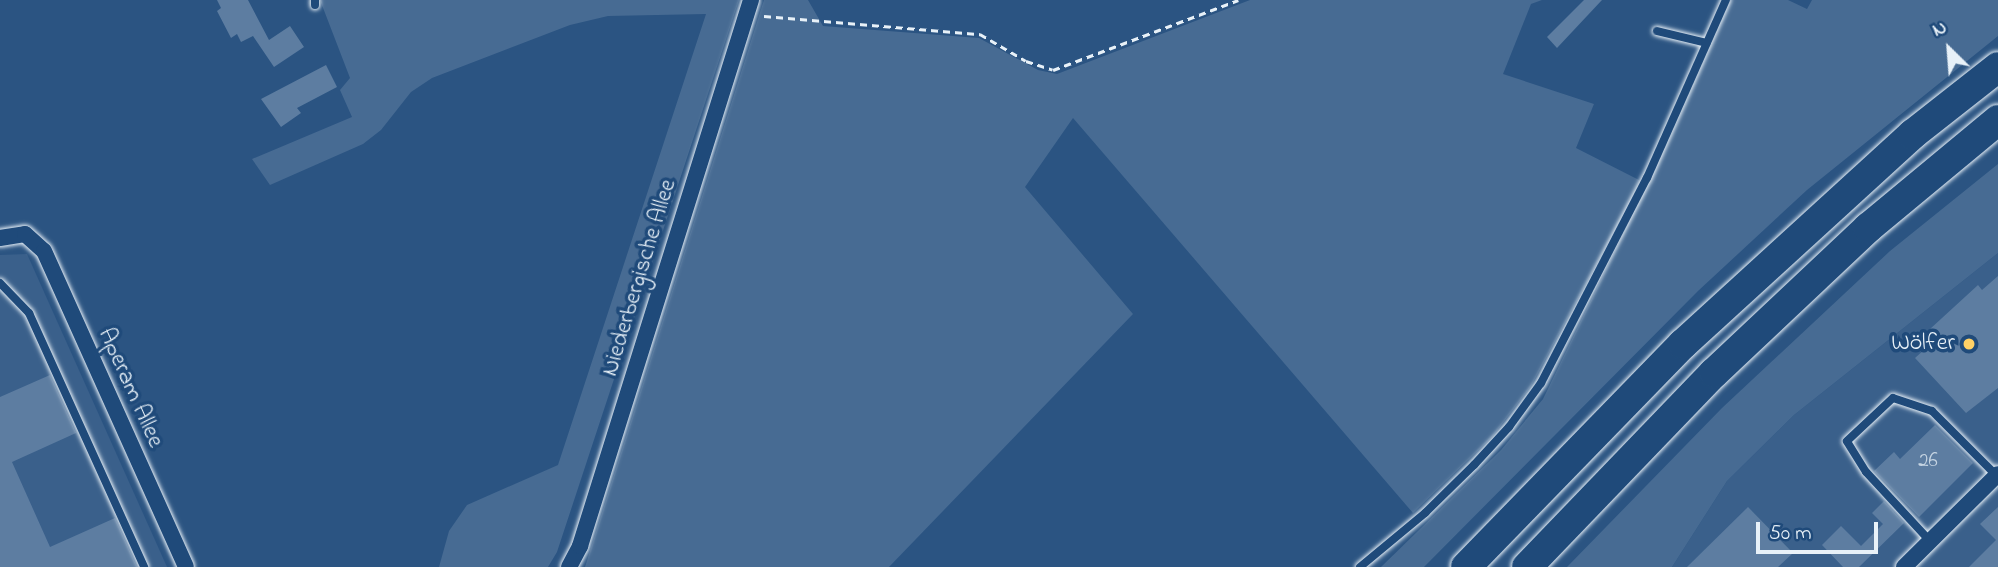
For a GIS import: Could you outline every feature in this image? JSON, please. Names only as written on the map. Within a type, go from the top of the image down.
[{"type":"highway","points":[[1468,561],[1684,344],[1818,218],[1998,67]]},
{"type":"highway","points":[[1527,567],[1781,310],[1868,228],[1998,120]]},
{"type":"street","name":"Niederbergische Allee","points":[[569,567],[580,546],[749,7]]},
{"type":"street","name":"Aperam Allee","points":[[0,238],[25,234],[44,251],[186,567]]},
{"type":"street","points":[[1903,567],[1997,474]]},
{"type":"lane","points":[[1360,567],[1425,513],[1474,465],[1509,427],[1541,383],[1647,178],[1726,0]]},
{"type":"lane","points":[[1657,31],[1707,43]]},
{"type":"lane","points":[[0,282],[7,294],[29,313],[145,567]]},
{"type":"lane","points":[[1930,541],[1866,472],[1847,441],[1893,398],[1932,411],[1997,474]]},
{"type":"lane","points":[[1535,567],[1552,541]]},
{"type":"path","points":[[749,7],[980,34],[1026,61],[1053,70],[1238,0]]},
{"type":"shaded area","points":[[320,0],[739,0],[557,552],[548,567],[439,567],[449,531],[467,505],[558,465],[706,14],[608,16],[570,25],[432,78],[411,92],[381,130],[363,144],[270,185],[252,159],[352,117],[340,90],[350,78]]},
{"type":"shaded area","points":[[764,0],[808,0],[823,26],[979,38],[1038,70],[1057,74],[1250,0],[1542,0],[1531,4],[1503,74],[1594,104],[1576,148],[1641,181],[1531,386],[1492,437],[1413,513],[1073,118],[1025,187],[1133,314],[889,567],[585,567]]},
{"type":"shaded area","points":[[1731,0],[1788,0],[1807,9],[1812,0],[1998,0],[1998,36],[1807,190],[1698,291],[1424,567],[1381,567],[1501,450],[1543,399],[1671,136]]},
{"type":"shaded area","points":[[1998,164],[1998,253],[1794,415],[1727,481],[1672,567],[1567,567],[1722,408],[1890,251]]},
{"type":"shaded area","points":[[1998,253],[1998,567],[1672,567],[1727,481],[1794,415]]},
{"type":"shaded area","points":[[27,254],[167,567],[0,567],[0,255]]},
{"type":"building","points":[[217,0],[248,0],[269,40],[290,26],[304,47],[274,67],[253,36],[241,42],[237,34],[231,38],[217,11],[221,8]]},
{"type":"building","points":[[1584,0],[1602,0],[1557,48],[1547,37]]},
{"type":"building","points":[[326,65],[337,87],[297,108],[301,113],[281,127],[261,99]]},
{"type":"building","name":"Wölfer","points":[[1998,276],[1998,388],[1966,413],[1915,358],[1926,348],[1918,340],[1978,285],[1982,290]]},
{"type":"building","points":[[50,375],[76,433],[12,462],[50,547],[115,518],[137,567],[0,567],[0,397]]},
{"type":"building","points":[[1935,425],[1973,463],[1919,517],[1874,471],[1894,452],[1900,459]]},
{"type":"building","points":[[1884,501],[1904,523],[1859,567],[1843,567],[1822,545],[1841,526],[1861,546],[1883,524],[1872,513]]},
{"type":"building","points":[[1748,507],[1793,553],[1778,567],[1687,567]]},
{"type":"building","points":[[1998,507],[1998,567],[1969,567],[1996,540],[1980,524]]},
{"type":"place","name":"Wölfer","points":[[1969,344]]}]
